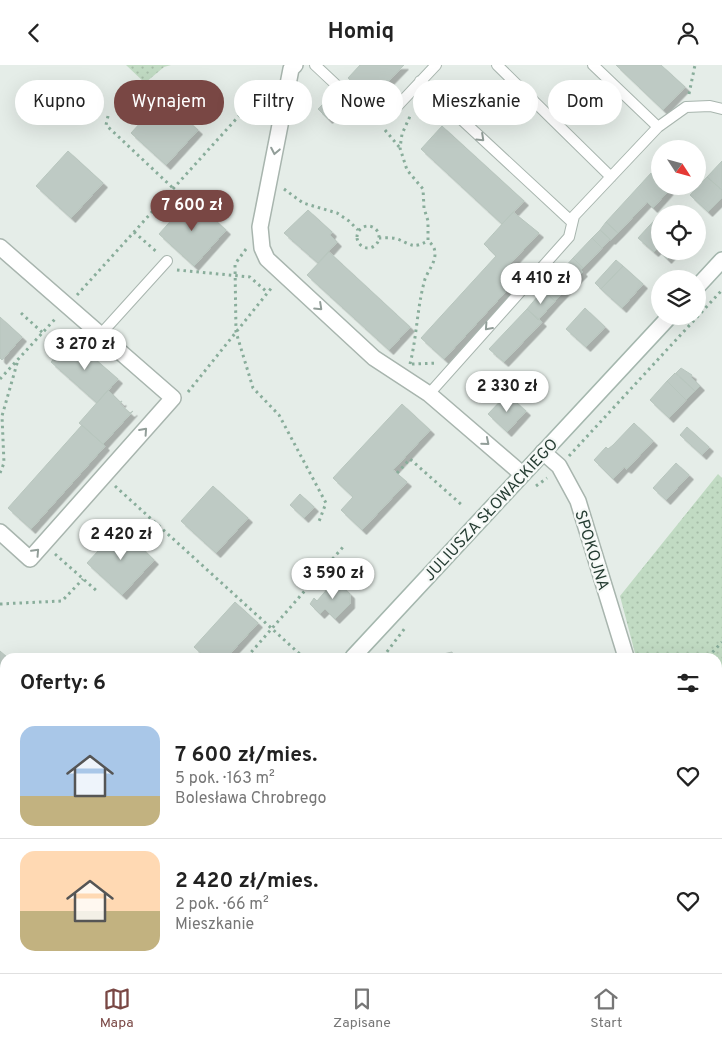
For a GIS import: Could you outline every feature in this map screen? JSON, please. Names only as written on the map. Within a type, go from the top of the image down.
[{"type":"street","points":[[293,67],[260,227],[262,248],[267,259],[367,352],[429,394],[522,474]]},
{"type":"street","points":[[0,247],[173,399],[30,559],[0,532]]},
{"type":"street","points":[[706,277],[722,260]]},
{"type":"street","name":"JULIUSZA SŁOWACKIEGO","points":[[357,653],[662,325]]},
{"type":"street","name":"SPOKOJNA","points":[[543,452],[559,466],[578,501],[625,653]]},
{"type":"lane","points":[[314,65],[330,80]]},
{"type":"lane","points":[[421,80],[436,65]]},
{"type":"lane","points":[[497,65],[611,177]]},
{"type":"lane","points":[[592,65],[658,127]]},
{"type":"lane","points":[[403,100],[413,89]]},
{"type":"lane","points":[[429,394],[569,237],[574,216],[658,127],[686,107],[710,106],[722,109]]},
{"type":"lane","points":[[467,125],[572,222]]},
{"type":"lane","points":[[100,335],[167,261]]},
{"type":"path","points":[[686,107],[696,65]]},
{"type":"path","points":[[275,80],[293,67]]},
{"type":"path","points":[[400,148],[402,134],[413,110]]},
{"type":"path","points":[[108,116],[106,125],[174,189]]},
{"type":"path","points":[[0,379],[234,123]]},
{"type":"path","points":[[384,125],[383,127],[400,148],[407,170],[423,189],[424,208],[428,221],[428,241]]},
{"type":"path","points":[[283,189],[303,203],[337,213],[349,221],[358,231]]},
{"type":"path","points":[[364,226],[371,226],[377,231],[379,238],[376,245],[373,247],[362,247],[357,241],[358,231],[364,226]]},
{"type":"path","points":[[134,232],[177,270],[250,277],[268,293]]},
{"type":"path","points":[[379,238],[399,239],[409,245],[418,246],[428,241]]},
{"type":"path","points":[[407,379],[424,283],[435,256],[434,246],[428,241]]},
{"type":"path","points":[[250,243],[235,264],[236,332],[253,388],[279,415],[326,503],[318,524]]},
{"type":"path","points":[[173,399],[187,393],[284,274]]},
{"type":"path","points":[[533,489],[559,466],[722,290]]},
{"type":"path","points":[[21,313],[43,333]]},
{"type":"path","points":[[0,473],[4,463],[2,416],[18,360]]},
{"type":"path","points":[[404,364],[439,363]]},
{"type":"path","points":[[397,473],[410,459],[463,506]]},
{"type":"path","points":[[104,476],[296,653]]},
{"type":"path","points":[[43,544],[98,592]]},
{"type":"path","points":[[251,653],[343,547]]},
{"type":"path","points":[[0,604],[62,601],[83,579]]},
{"type":"path","points":[[386,653],[408,623]]},
{"type":"path","points":[[712,653],[722,643]]},
{"type":"green space","points":[[126,65],[171,65],[164,67],[149,80],[142,80]]},
{"type":"green space","points":[[718,474],[722,478],[722,653],[635,653],[620,596]]},
{"type":"building","points":[[360,65],[404,65],[389,80],[350,80],[348,78]]},
{"type":"building","points":[[616,65],[661,65],[685,87],[663,110]]},
{"type":"building","points":[[322,105],[322,113],[318,109]]},
{"type":"building","points":[[138,125],[193,125],[198,130],[166,165],[131,133]]},
{"type":"building","points":[[442,126],[524,201],[502,224],[421,149]]},
{"type":"building","points":[[68,151],[103,183],[71,218],[36,186]]},
{"type":"building","points":[[722,161],[722,190],[707,177]]},
{"type":"building","points":[[651,173],[651,195],[665,195],[656,205],[651,206],[647,202],[618,233],[606,222]]},
{"type":"building","points":[[706,178],[722,190],[722,198],[708,212],[706,205],[701,205],[690,195],[706,195]]},
{"type":"building","points":[[191,198],[226,230],[194,266],[159,234]]},
{"type":"building","points":[[308,210],[332,232],[330,235],[337,242],[318,263],[284,233]]},
{"type":"building","points":[[513,212],[539,233],[508,266],[519,277],[444,359],[421,338],[496,256],[484,244]]},
{"type":"building","points":[[606,222],[618,233],[611,240],[600,230]]},
{"type":"building","points":[[651,224],[651,249],[638,238]]},
{"type":"building","points":[[600,230],[610,239],[602,248],[592,238]]},
{"type":"building","points":[[592,238],[602,248],[583,268],[573,258]]},
{"type":"building","points":[[329,252],[410,327],[389,350],[307,275]]},
{"type":"building","points":[[573,258],[583,268],[581,270],[583,272],[576,279],[564,268]]},
{"type":"building","points":[[616,260],[623,266],[601,289],[595,283]]},
{"type":"building","points":[[623,266],[643,284],[622,308],[601,289]]},
{"type":"building","points":[[564,268],[576,279],[555,301],[543,290]]},
{"type":"building","points":[[543,290],[555,301],[538,320],[527,309]]},
{"type":"building","points":[[585,308],[605,327],[586,347],[566,329]]},
{"type":"building","points":[[527,309],[542,322],[504,362],[489,349]]},
{"type":"building","points":[[0,317],[22,337],[2,360],[0,358]]},
{"type":"building","points":[[72,339],[118,379],[97,403],[51,362]]},
{"type":"building","points":[[681,368],[692,375],[691,377],[700,386],[695,391],[676,373]]},
{"type":"building","points":[[513,371],[533,390],[526,397],[506,378]]},
{"type":"building","points":[[675,373],[695,391],[686,400],[667,381]]},
{"type":"building","points":[[667,381],[686,400],[669,418],[650,400]]},
{"type":"building","points":[[108,390],[120,402],[122,401],[120,404],[130,413],[133,411],[103,444],[79,423]]},
{"type":"building","points":[[507,394],[526,411],[507,432],[488,414]]},
{"type":"building","points":[[402,404],[430,430],[393,470],[407,482],[362,530],[341,510],[353,497],[333,478]]},
{"type":"building","points":[[634,423],[653,441],[627,469],[624,467],[613,479],[594,460],[606,447],[608,449],[613,445]]},
{"type":"building","points":[[82,425],[105,446],[31,529],[8,508]]},
{"type":"building","points":[[687,427],[709,447],[702,455],[680,435]]},
{"type":"building","points":[[676,463],[689,475],[666,500],[653,488]]},
{"type":"building","points":[[213,486],[248,518],[216,553],[181,521]]},
{"type":"building","points":[[300,494],[314,507],[304,518],[290,505]]},
{"type":"building","points":[[120,527],[154,560],[122,595],[87,563]]},
{"type":"building","points":[[335,580],[350,594],[350,604],[335,619],[325,609],[320,614],[310,604],[314,598],[317,601]]},
{"type":"building","points":[[235,602],[258,623],[231,653],[201,653],[194,647]]}]
